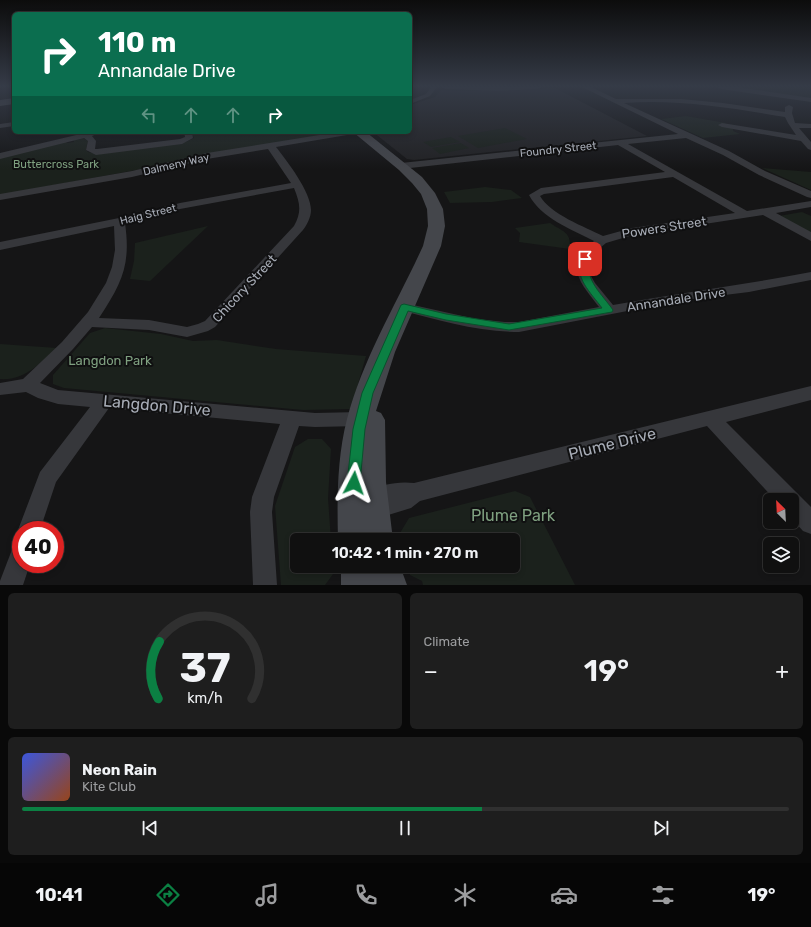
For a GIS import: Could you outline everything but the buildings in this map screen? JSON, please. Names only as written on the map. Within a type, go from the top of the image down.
[{"type":"street","points":[[643,114],[735,157],[769,176],[811,195]]},
{"type":"street","points":[[784,114],[788,115],[811,147]]},
{"type":"street","points":[[0,126],[12,124]]},
{"type":"street","points":[[722,125],[737,129],[805,139]]},
{"type":"street","points":[[794,125],[811,126]]},
{"type":"street","points":[[0,156],[92,134]]},
{"type":"street","points":[[87,136],[92,141],[90,150],[96,152],[184,140],[189,137],[188,134]]},
{"type":"street","name":"Dalmeny Way","points":[[0,197],[139,172],[207,156],[271,147],[342,134]]},
{"type":"street","points":[[361,134],[426,189],[434,205],[438,220],[434,242],[375,376],[364,424],[366,505],[374,533]]},
{"type":"street","name":"Foundry Street","points":[[402,167],[687,135]]},
{"type":"street","points":[[620,142],[745,214]]},
{"type":"street","name":"Chicory Street","points":[[88,322],[119,322],[149,325],[187,332],[203,328],[210,324],[299,228],[306,211],[305,200],[271,147]]},
{"type":"street","points":[[602,240],[554,216],[538,202],[534,195],[541,191],[675,174]]},
{"type":"street","name":"Haig Street","points":[[0,246],[119,221],[180,206],[296,185]]},
{"type":"street","name":"Powers Street","points":[[609,310],[589,285],[584,276],[583,267],[588,252],[602,240],[632,232],[811,204]]},
{"type":"street","points":[[764,211],[811,237]]},
{"type":"street","points":[[28,386],[88,322],[108,293],[119,267],[121,254],[119,221]]},
{"type":"street","name":"Annandale Drive","points":[[403,310],[422,316],[446,317],[509,327],[684,296],[749,288],[811,276]]},
{"type":"street","name":"Langdon Drive","points":[[0,389],[28,386],[58,397],[315,420],[333,426],[364,424]]},
{"type":"street","name":"Plume Drive","points":[[366,505],[403,501],[414,493],[811,393]]},
{"type":"street","points":[[32,521],[47,478],[55,465],[105,401]]},
{"type":"street","points":[[265,585],[261,512],[263,497],[292,418]]},
{"type":"street","points":[[710,418],[782,493]]},
{"type":"street","points":[[357,533],[366,505]]},
{"type":"street","points":[[799,510],[811,523]]},
{"type":"street","points":[[11,585],[15,573]]},
{"type":"street","points":[[358,573],[359,585]]},
{"type":"street","points":[[385,573],[389,585]]},
{"type":"shaded area","points":[[412,114],[605,114],[647,136],[414,160],[407,159],[376,134],[412,134]]},
{"type":"green space","points":[[686,116],[726,123],[724,124],[740,134],[703,138],[661,119]]},
{"type":"green space","points":[[505,128],[527,139],[478,148],[458,136]]},
{"type":"green space","name":"Buttercross Park","points":[[192,134],[333,134],[0,195],[0,157],[65,141],[67,143],[74,142],[73,139],[83,138],[88,141],[86,150],[93,153],[186,142],[194,138]]},
{"type":"green space","points":[[451,137],[460,142],[431,147],[423,142]]},
{"type":"green space","points":[[461,143],[469,148],[440,154],[432,148]]},
{"type":"green space","points":[[762,168],[811,172],[811,190]]},
{"type":"green space","points":[[485,187],[511,190],[522,198],[492,202],[450,203],[444,192]]},
{"type":"green space","points":[[802,212],[811,216],[811,234],[779,216]]},
{"type":"green space","points":[[550,223],[568,235],[570,249],[519,242],[520,233],[515,228]]},
{"type":"green space","points":[[208,226],[150,281],[130,279],[134,261],[135,243]]},
{"type":"green space","name":"Langdon Park","points":[[105,328],[161,334],[193,341],[217,340],[276,349],[366,356],[351,409],[303,410],[64,388],[53,384],[53,375],[90,333]]},
{"type":"green space","points":[[0,344],[57,348],[32,370],[17,377],[0,379]]},
{"type":"green space","points":[[308,439],[322,439],[331,449],[328,498],[330,533],[290,533],[290,573],[333,573],[325,585],[281,585],[275,506],[295,447]]},
{"type":"green space","name":"Plume Park","points":[[515,491],[530,497],[575,585],[423,585],[422,581],[410,575],[410,573],[520,573],[520,533],[400,533],[409,518]]},
{"type":"route","points":[[354,483],[360,419],[368,393],[404,307],[446,317],[509,327],[519,327],[609,310],[594,292],[584,276],[583,267],[585,259]]}]
